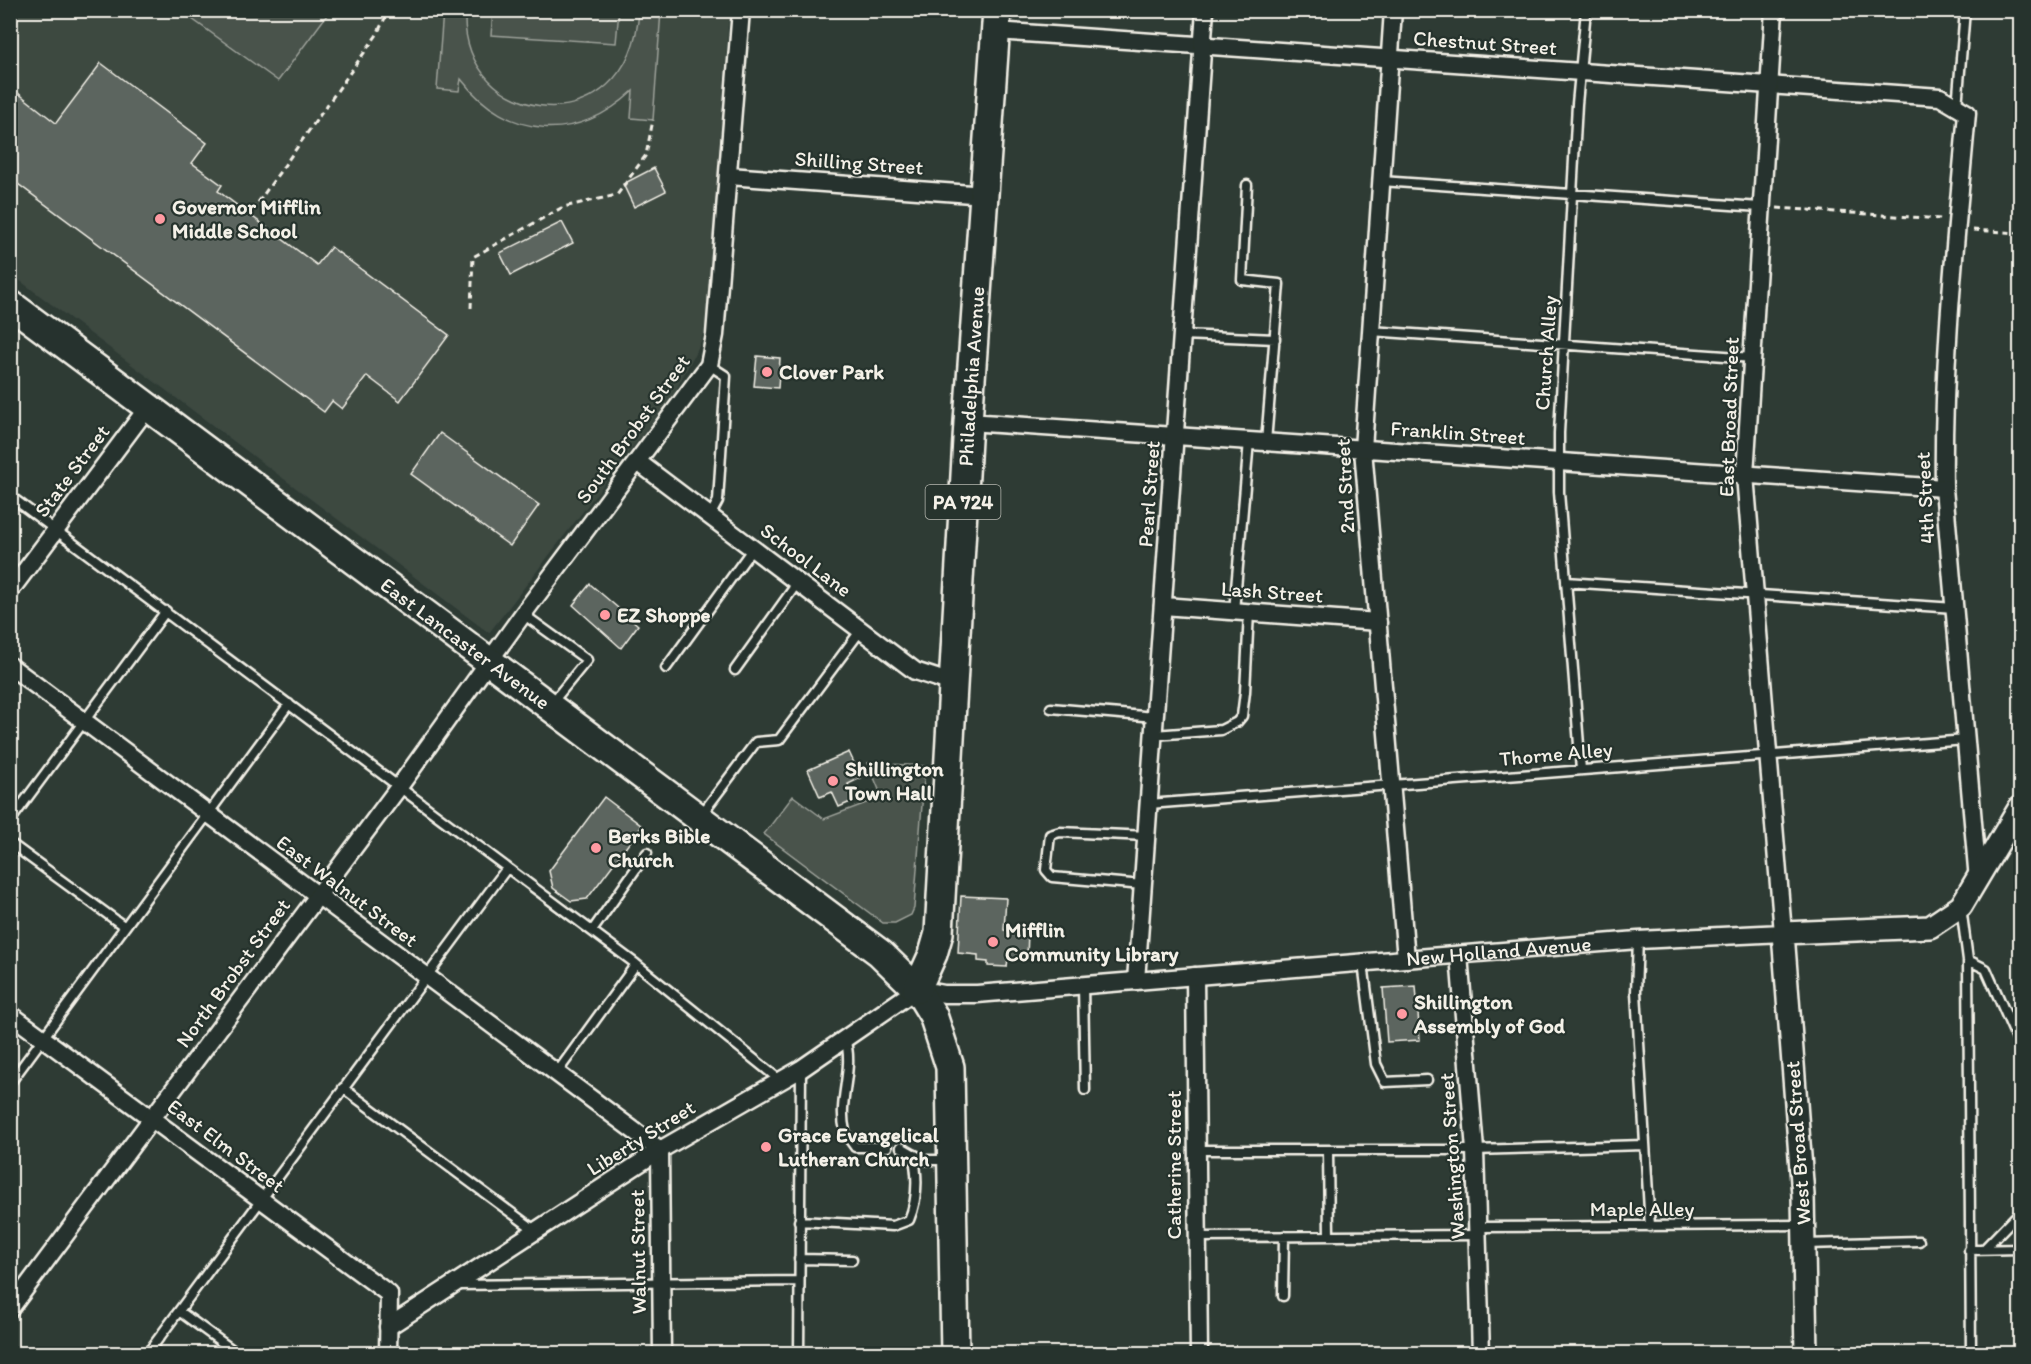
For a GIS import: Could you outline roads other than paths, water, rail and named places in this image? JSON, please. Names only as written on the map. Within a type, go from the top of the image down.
[{"type":"main road","name":"Philadelphia Avenue","points":[[917,989],[939,933],[968,422],[997,21]]},
{"type":"main road","name":"East Lancaster Avenue","points":[[10,304],[880,953],[917,989],[936,1023],[950,1068],[955,1353]]},
{"type":"street","name":"South Brobst Street","points":[[490,662],[523,614],[709,365],[715,336],[741,10]]},
{"type":"street","name":"Pearl Street","points":[[1136,981],[1205,10]]},
{"type":"street","name":"2nd Street","points":[[1393,10],[1363,449],[1406,959]]},
{"type":"street","name":"East Broad Street","points":[[1774,10],[1745,475],[1783,933]]},
{"type":"street","name":"Chestnut Street","points":[[997,21],[1203,46],[1940,97],[1962,110]]},
{"type":"street","name":"4th Street","points":[[1962,110],[1944,449],[1944,488],[1978,880]]},
{"type":"street","name":"Shilling Street","points":[[729,176],[985,195]]},
{"type":"street","name":"State Street","points":[[10,591],[148,407]]},
{"type":"street","name":"Franklin Street","points":[[968,422],[1944,488]]},
{"type":"street","name":"School Lane","points":[[638,462],[915,671],[952,683]]},
{"type":"street","name":"Lash Street","points":[[1163,606],[1378,622]]},
{"type":"street","name":"North Brobst Street","points":[[10,1309],[318,897],[490,662]]},
{"type":"street","name":"East Walnut Street","points":[[10,666],[425,978],[660,1150]]},
{"type":"street","name":"New Holland Avenue","points":[[917,989],[944,994],[977,994],[1638,940],[1930,927],[1960,906],[1978,880],[2020,807]]},
{"type":"street","name":"West Broad Street","points":[[1783,933],[1804,1235],[1806,1353]]},
{"type":"street","name":"Washington Street","points":[[1459,955],[1476,1150],[1480,1231],[1481,1353]]},
{"type":"street","name":"Catherine Street","points":[[1195,976],[1198,1353]]},
{"type":"street","name":"Liberty Street","points":[[388,1327],[660,1150],[781,1082],[917,989]]},
{"type":"street","name":"East Elm Street","points":[[10,1014],[389,1294],[388,1327]]},
{"type":"street","name":"Walnut Street","points":[[660,1150],[662,1353]]},
{"type":"street","points":[[388,1327],[388,1353]]},
{"type":"lane","name":"Church Alley","points":[[1581,770],[1559,463],[1580,72],[1586,10]]},
{"type":"lane","points":[[1962,110],[1965,10]]},
{"type":"lane","points":[[1380,181],[1761,207]]},
{"type":"lane","points":[[1247,185],[1242,280],[1279,284],[1266,442]]},
{"type":"lane","points":[[1371,331],[1753,358]]},
{"type":"lane","points":[[1183,334],[1275,339]]},
{"type":"lane","points":[[709,365],[726,376],[718,501],[710,516]]},
{"type":"lane","points":[[1154,735],[1221,730],[1237,722],[1242,716],[1241,612],[1249,441]]},
{"type":"lane","points":[[10,496],[636,964],[781,1082]]},
{"type":"lane","points":[[666,668],[753,548]]},
{"type":"lane","points":[[735,670],[798,582]]},
{"type":"lane","points":[[1566,582],[1955,608]]},
{"type":"lane","points":[[10,821],[83,720],[166,612]]},
{"type":"lane","points":[[523,614],[587,660],[548,707]]},
{"type":"lane","points":[[699,818],[756,742],[779,740],[861,630]]},
{"type":"lane","points":[[10,1083],[289,704]]},
{"type":"lane","points":[[1051,708],[1155,717]]},
{"type":"lane","name":"Thorne Alley","points":[[1149,804],[1966,740]]},
{"type":"lane","points":[[1143,885],[1052,877],[1046,870],[1047,840],[1050,834],[1060,832],[1146,836]]},
{"type":"lane","points":[[10,843],[125,927]]},
{"type":"lane","points":[[592,931],[647,853]]},
{"type":"lane","points":[[147,1353],[507,868]]},
{"type":"lane","points":[[1960,906],[1968,960],[1971,1353]]},
{"type":"lane","points":[[1638,940],[1636,992],[1650,1227]]},
{"type":"lane","points":[[1968,960],[1986,969],[2020,1046]]},
{"type":"lane","points":[[1363,963],[1376,1064],[1381,1077],[1385,1082],[1427,1080]]},
{"type":"lane","points":[[555,1074],[636,964]]},
{"type":"lane","points":[[1083,985],[1085,1090]]},
{"type":"lane","points":[[845,1040],[850,1054],[844,1091],[845,1131],[855,1147],[887,1147]]},
{"type":"lane","points":[[799,1353],[801,1069]]},
{"type":"lane","points":[[343,1088],[536,1231]]},
{"type":"lane","points":[[1197,1150],[1476,1150],[1644,1145]]},
{"type":"lane","points":[[900,1147],[924,1160],[953,1160]]},
{"type":"lane","points":[[1328,1150],[1329,1236]]},
{"type":"lane","points":[[799,1221],[893,1226],[909,1220],[915,1206],[916,1169],[913,1154]]},
{"type":"lane","points":[[1984,1250],[2020,1212]]},
{"type":"lane","name":"Maple Alley","points":[[1197,1237],[1329,1236],[1650,1227],[1919,1241]]},
{"type":"lane","points":[[1283,1296],[1284,1236]]},
{"type":"lane","points":[[1969,1250],[2020,1249]]},
{"type":"lane","points":[[799,1260],[852,1260]]},
{"type":"lane","points":[[452,1285],[798,1281]]},
{"type":"lane","points":[[179,1311],[238,1353]]},
{"type":"place","name":"Governor Mifflin Middle School","points":[[160,219]]},
{"type":"place","name":"Clover Park","points":[[767,372]]},
{"type":"place","name":"EZ Shoppe","points":[[605,615]]},
{"type":"place","name":"Shillington Town Hall","points":[[833,781]]},
{"type":"place","name":"Berks Bible Church","points":[[596,848]]},
{"type":"place","name":"Mifflin Community Library","points":[[993,942]]},
{"type":"place","name":"Shillington Assembly of God","points":[[1402,1014]]},
{"type":"place","name":"Grace Evangelical Lutheran Church","points":[[766,1147]]}]
